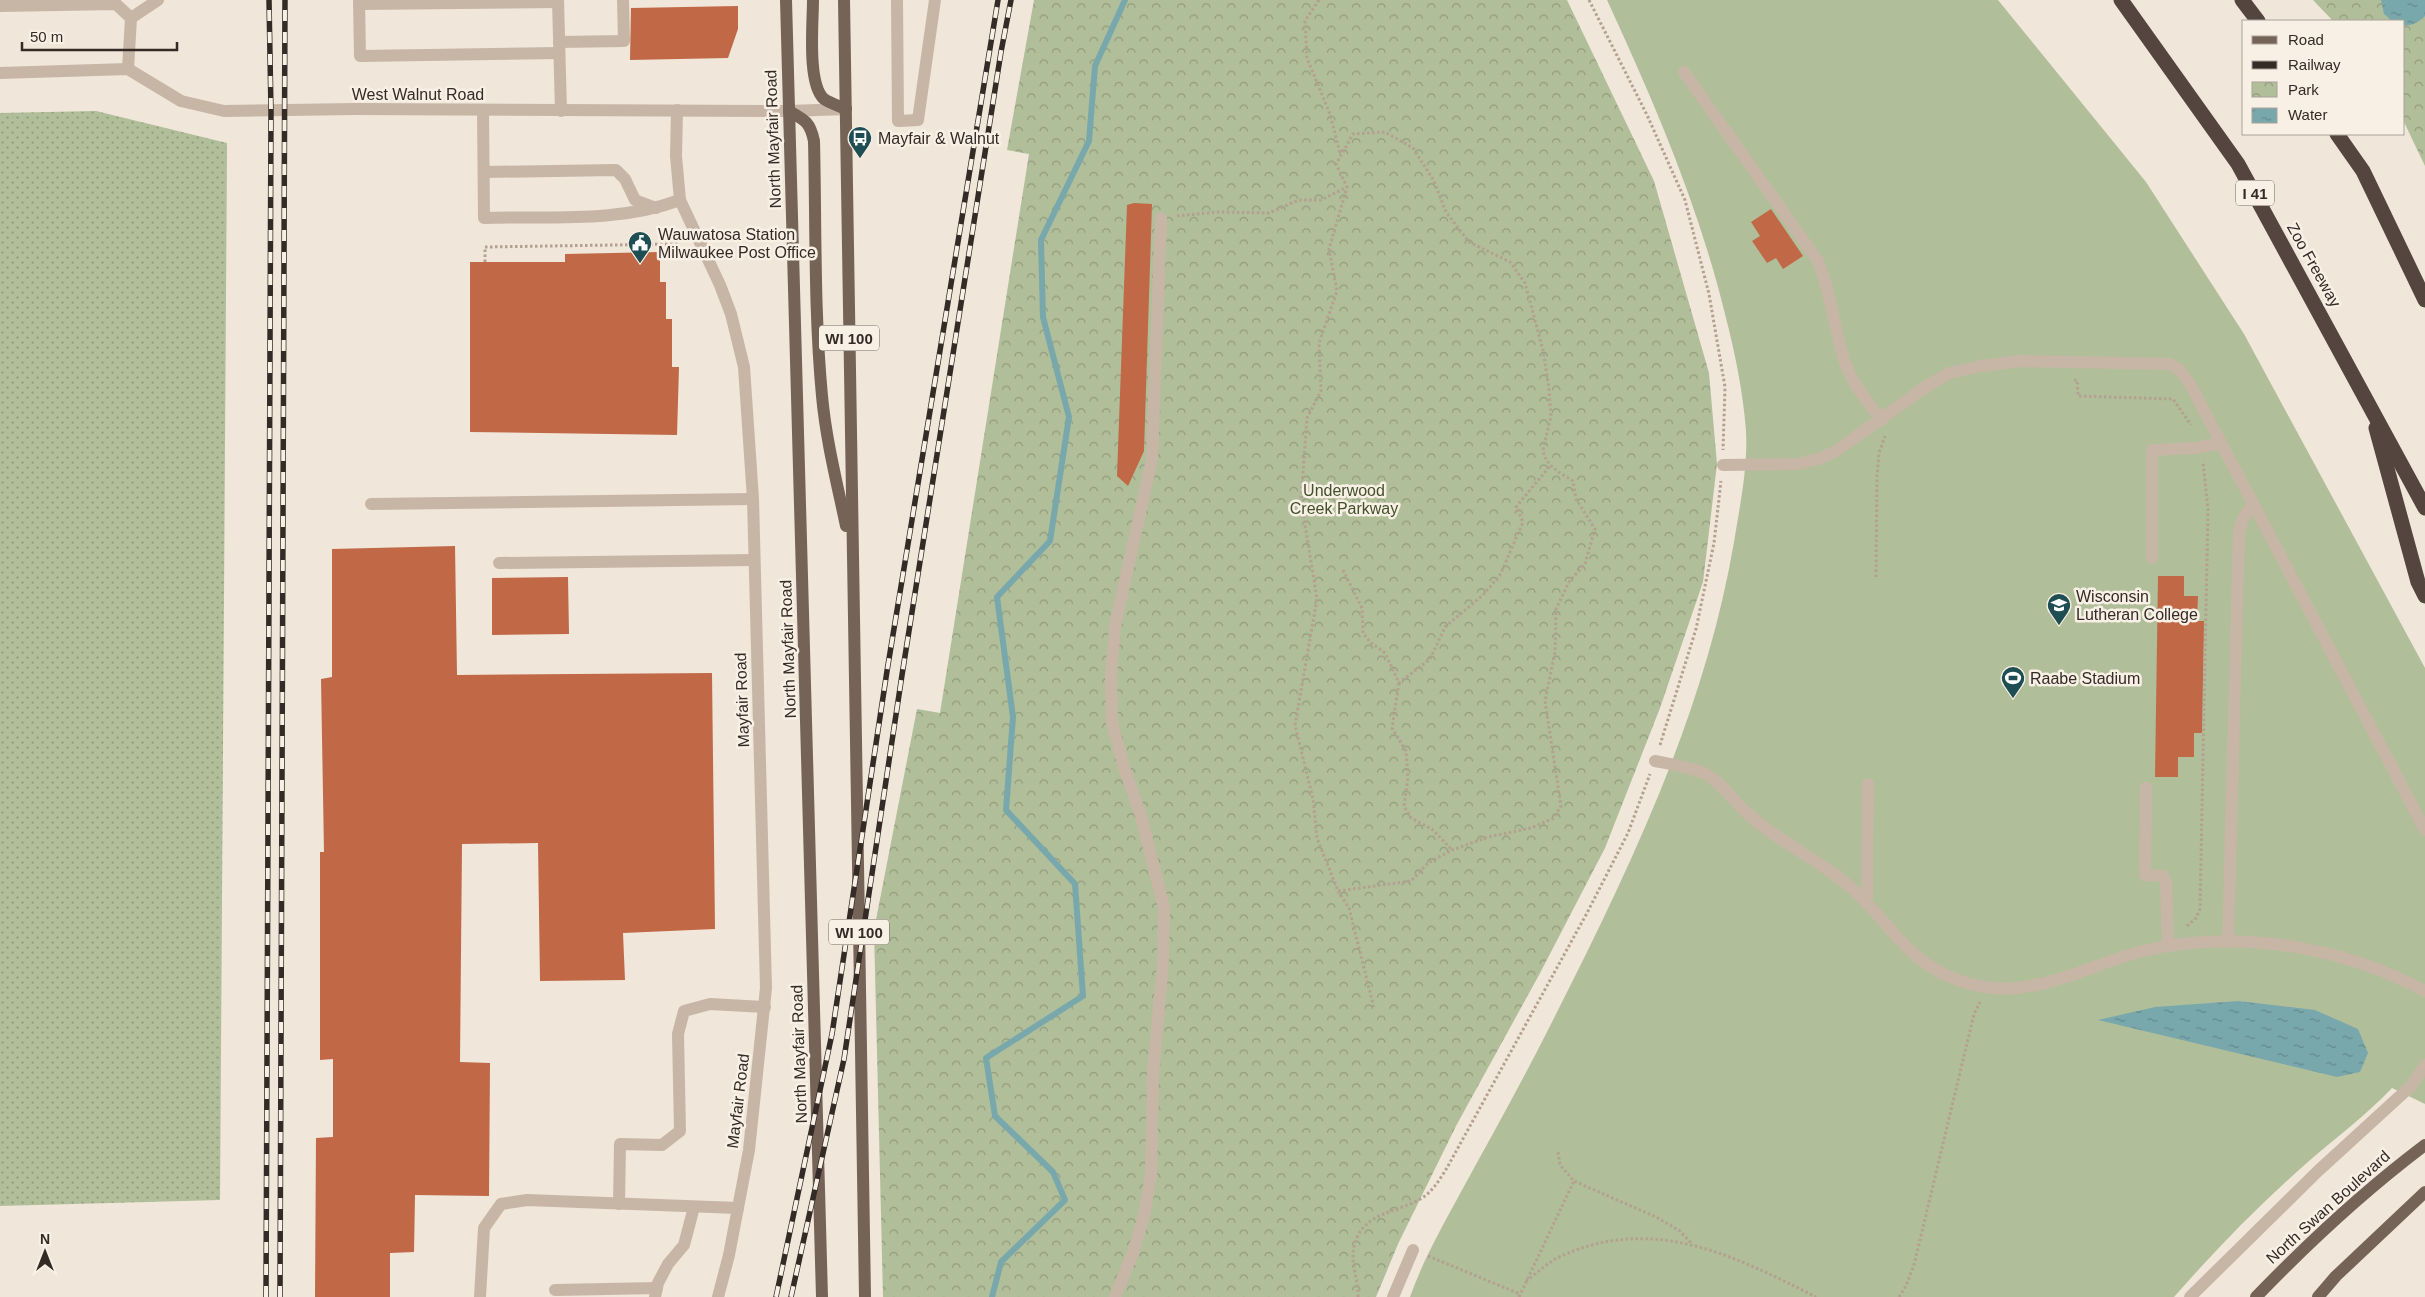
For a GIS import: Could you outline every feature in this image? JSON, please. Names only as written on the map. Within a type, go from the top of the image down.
[{"type":"highway","name":"Zoo Freeway","points":[[2121,0],[2238,164],[2368,400],[2425,508]]},
{"type":"highway","points":[[2242,0],[2257,20]]},
{"type":"highway","points":[[2339,135],[2363,171],[2425,300]]},
{"type":"highway","points":[[2368,400],[2418,582],[2425,596]]},
{"type":"main road","name":"North Mayfair Road","points":[[786,0],[822,1297]]},
{"type":"main road","points":[[812,0],[813,72],[818,90],[825,99],[846,109]]},
{"type":"main road","name":"WI 100","points":[[844,0],[865,1297]]},
{"type":"main road","points":[[788,111],[806,121],[812,129],[814,141],[818,318],[822,396],[827,440],[852,553]]},
{"type":"main road","name":"North Swan Boulevard","points":[[2256,1297],[2305,1247],[2356,1201],[2425,1145]]},
{"type":"main road","points":[[2318,1297],[2336,1276],[2425,1192]]},
{"type":"street","points":[[131,18],[158,0]]},
{"type":"street","points":[[561,111],[559,48],[558,1],[359,2],[360,56],[559,48],[624,41],[623,0]]},
{"type":"street","points":[[897,0],[898,121],[918,120],[934,0]]},
{"type":"street","points":[[0,6],[116,4],[131,18]]},
{"type":"street","points":[[0,73],[128,69],[131,18]]},
{"type":"street","name":"West Walnut Road","points":[[128,69],[181,101],[200,107],[224,111],[788,111],[846,109]]},
{"type":"street","points":[[1684,72],[1818,261],[1828,290],[1846,366],[1861,396],[1882,420]]},
{"type":"street","points":[[483,110],[484,218],[624,215],[657,208],[680,200]]},
{"type":"street","name":"Mayfair Road","points":[[677,110],[676,156],[680,200],[720,285],[739,343],[747,400],[753,499],[765,1007],[754,1113],[738,1208],[718,1297]]},
{"type":"street","points":[[484,172],[616,170],[625,179],[635,200],[657,208]]},
{"type":"street","points":[[1115,1297],[1134,1250],[1145,1212],[1151,1174],[1153,1073],[1163,963],[1164,908],[1141,816],[1124,767],[1112,723],[1112,676],[1116,626],[1152,459],[1161,218]]},
{"type":"street","points":[[1723,465],[1798,464],[1819,459],[1836,451],[1882,420],[1927,386],[1950,373],[2019,361],[2170,364],[2180,370],[2190,384],[2425,830]]},
{"type":"street","points":[[2152,558],[2152,450],[2200,447],[2221,443]]},
{"type":"street","points":[[371,504],[753,499]]},
{"type":"street","points":[[2228,942],[2239,531],[2243,519],[2253,503]]},
{"type":"street","points":[[499,563],[754,560]]},
{"type":"street","points":[[1655,761],[1702,772],[1713,779],[1765,828],[1838,876],[1918,959],[1937,971],[1967,983],[2011,990],[2058,980],[2115,958],[2168,946],[2228,942],[2273,945],[2344,958],[2375,967],[2425,991]]},
{"type":"street","points":[[1867,904],[1868,784]]},
{"type":"street","points":[[2146,788],[2145,875],[2163,876],[2167,898],[2168,946]]},
{"type":"street","points":[[619,1204],[620,1144],[662,1145],[680,1130],[678,1034],[684,1011],[710,1004],[765,1007]]},
{"type":"street","points":[[2190,1297],[2297,1192],[2411,1086],[2425,1065]]},
{"type":"street","points":[[480,1297],[484,1228],[501,1204],[527,1200],[738,1208]]},
{"type":"street","points":[[555,1290],[656,1293],[668,1264],[684,1245],[694,1206]]},
{"type":"street","points":[[1393,1297],[1413,1250]]},
{"type":"path","points":[[1319,0],[1305,21],[1308,58],[1330,114],[1340,154]]},
{"type":"path","points":[[1358,1297],[1353,1249],[1358,1234],[1378,1215],[1425,1196],[1436,1184],[1448,1166],[1583,921],[1628,833],[1655,761],[1696,629],[1714,543],[1723,465],[1725,387],[1709,294],[1685,200],[1646,115],[1589,0]]},
{"type":"path","points":[[1338,891],[1411,881],[1428,863],[1452,850],[1488,837],[1532,828],[1554,818],[1561,806],[1545,701],[1555,652],[1556,609],[1568,582],[1585,564],[1595,529],[1576,499],[1573,481],[1550,466],[1543,450],[1551,416],[1549,388],[1543,350],[1525,283],[1510,262],[1469,242],[1446,212],[1434,181],[1413,148],[1385,132],[1353,134],[1336,164],[1347,187],[1329,249],[1338,291],[1319,343],[1321,391],[1308,418],[1301,500],[1317,599],[1295,725],[1313,799],[1317,838],[1338,891],[1349,908],[1374,1008]]},
{"type":"path","points":[[1161,218],[1217,212],[1269,213],[1299,200],[1321,200],[1347,187]]},
{"type":"path","points":[[485,262],[484,247],[678,244]]},
{"type":"path","points":[[2068,380],[2077,380],[2078,396],[2173,399],[2196,433],[2200,447],[2208,509],[2200,909],[2196,918],[2188,926],[2168,930]]},
{"type":"path","points":[[1876,577],[1877,477],[1879,453],[1885,434],[1882,420]]},
{"type":"path","points":[[1399,683],[1430,659],[1445,627],[1483,595],[1500,575],[1523,522],[1516,507],[1550,466]]},
{"type":"path","points":[[1343,570],[1362,608],[1363,633],[1370,642],[1385,653],[1399,683],[1392,728],[1406,751],[1408,777],[1404,806],[1411,818],[1433,830],[1452,850]]},
{"type":"path","points":[[1899,1297],[1906,1286],[1914,1265],[1974,1014],[1984,987]]},
{"type":"path","points":[[1558,1152],[1560,1165],[1574,1181],[1656,1217],[1680,1231],[1693,1245]]},
{"type":"path","points":[[1413,1250],[1519,1295],[1574,1181]]},
{"type":"path","points":[[1526,1281],[1555,1259],[1598,1244],[1630,1240],[1670,1240],[1693,1245],[1747,1262],[1816,1297]]},
{"type":"green space","name":"Underwood Creek Parkway","points":[[1034,0],[1567,0],[1654,181],[1709,373],[1717,464],[1703,582],[1660,708],[1605,848],[1539,975],[1456,1126],[1398,1244],[1376,1297],[883,1297],[874,930],[917,709],[940,713],[1029,154],[1007,150]]},
{"type":"green space","name":"Wisconsin Lutheran College","points":[[1607,0],[1998,0],[2146,182],[2244,334],[2425,668],[2425,1104],[2392,1088],[2362,1117],[2309,1161],[2256,1210],[2174,1297],[1410,1297],[1434,1243],[1530,1066],[1580,966],[1636,849],[1661,789],[1684,729],[1704,668],[1721,605],[1741,500],[1746,459],[1745,416],[1729,329],[1714,273],[1674,154]]},
{"type":"green space","points":[[2313,0],[2425,0],[2425,166],[2405,124],[2405,20],[2332,20]]},
{"type":"green space","points":[[96,111],[227,143],[220,1200],[0,1206],[0,113]]},
{"type":"water","points":[[2381,0],[2425,0],[2425,16],[2418,22],[2410,25],[2405,25],[2405,20],[2391,20],[2384,14]]},
{"type":"water","points":[[2238,1001],[2315,1010],[2358,1029],[2368,1053],[2360,1072],[2337,1077],[2098,1020],[2155,1007]]},
{"type":"building","points":[[738,6],[738,29],[728,58],[630,60],[631,8]]},
{"type":"building","points":[[1134,203],[1152,204],[1144,451],[1128,486],[1117,476],[1127,205]]},
{"type":"building","points":[[1771,209],[1803,256],[1783,269],[1776,258],[1767,263],[1752,241],[1760,236],[1751,222]]},
{"type":"building","points":[[660,252],[660,282],[666,282],[666,319],[672,319],[672,367],[679,367],[677,435],[470,432],[470,262],[565,262],[565,254]]},
{"type":"building","points":[[455,546],[457,675],[712,673],[715,929],[623,933],[625,980],[540,981],[538,843],[462,844],[460,1062],[490,1063],[489,1196],[415,1195],[414,1252],[390,1253],[390,1297],[315,1297],[316,1138],[333,1137],[333,1059],[320,1060],[320,852],[324,852],[321,679],[332,677],[332,549]]},
{"type":"building","points":[[2158,576],[2184,576],[2184,596],[2198,596],[2197,621],[2204,621],[2202,733],[2194,733],[2194,757],[2178,757],[2178,777],[2155,777]]},
{"type":"building","points":[[568,577],[569,634],[492,635],[492,578]]},
{"type":"waterway","points":[[992,1297],[1001,1262],[1065,1200],[1053,1172],[995,1116],[986,1058],[1083,996],[1075,884],[1006,810],[1013,717],[997,597],[1050,541],[1069,417],[1043,317],[1041,240],[1089,141],[1095,66],[1125,0]]},
{"type":"railway","points":[[266,1297],[271,111],[269,0]]},
{"type":"railway","points":[[280,1297],[285,0]]},
{"type":"railway","points":[[776,1297],[832,1034],[887,671],[998,0]]},
{"type":"railway","points":[[791,1297],[844,1059],[902,675],[1001,52],[1011,0]]},
{"type":"place","name":"Mayfair & Walnut","points":[[860,159]]},
{"type":"place","name":"Wauwatosa Station Milwaukee Post Office","points":[[640,264]]},
{"type":"place","name":"Wisconsin Lutheran College","points":[[2059,626]]},
{"type":"place","name":"Raabe Stadium","points":[[2013,699]]}]
